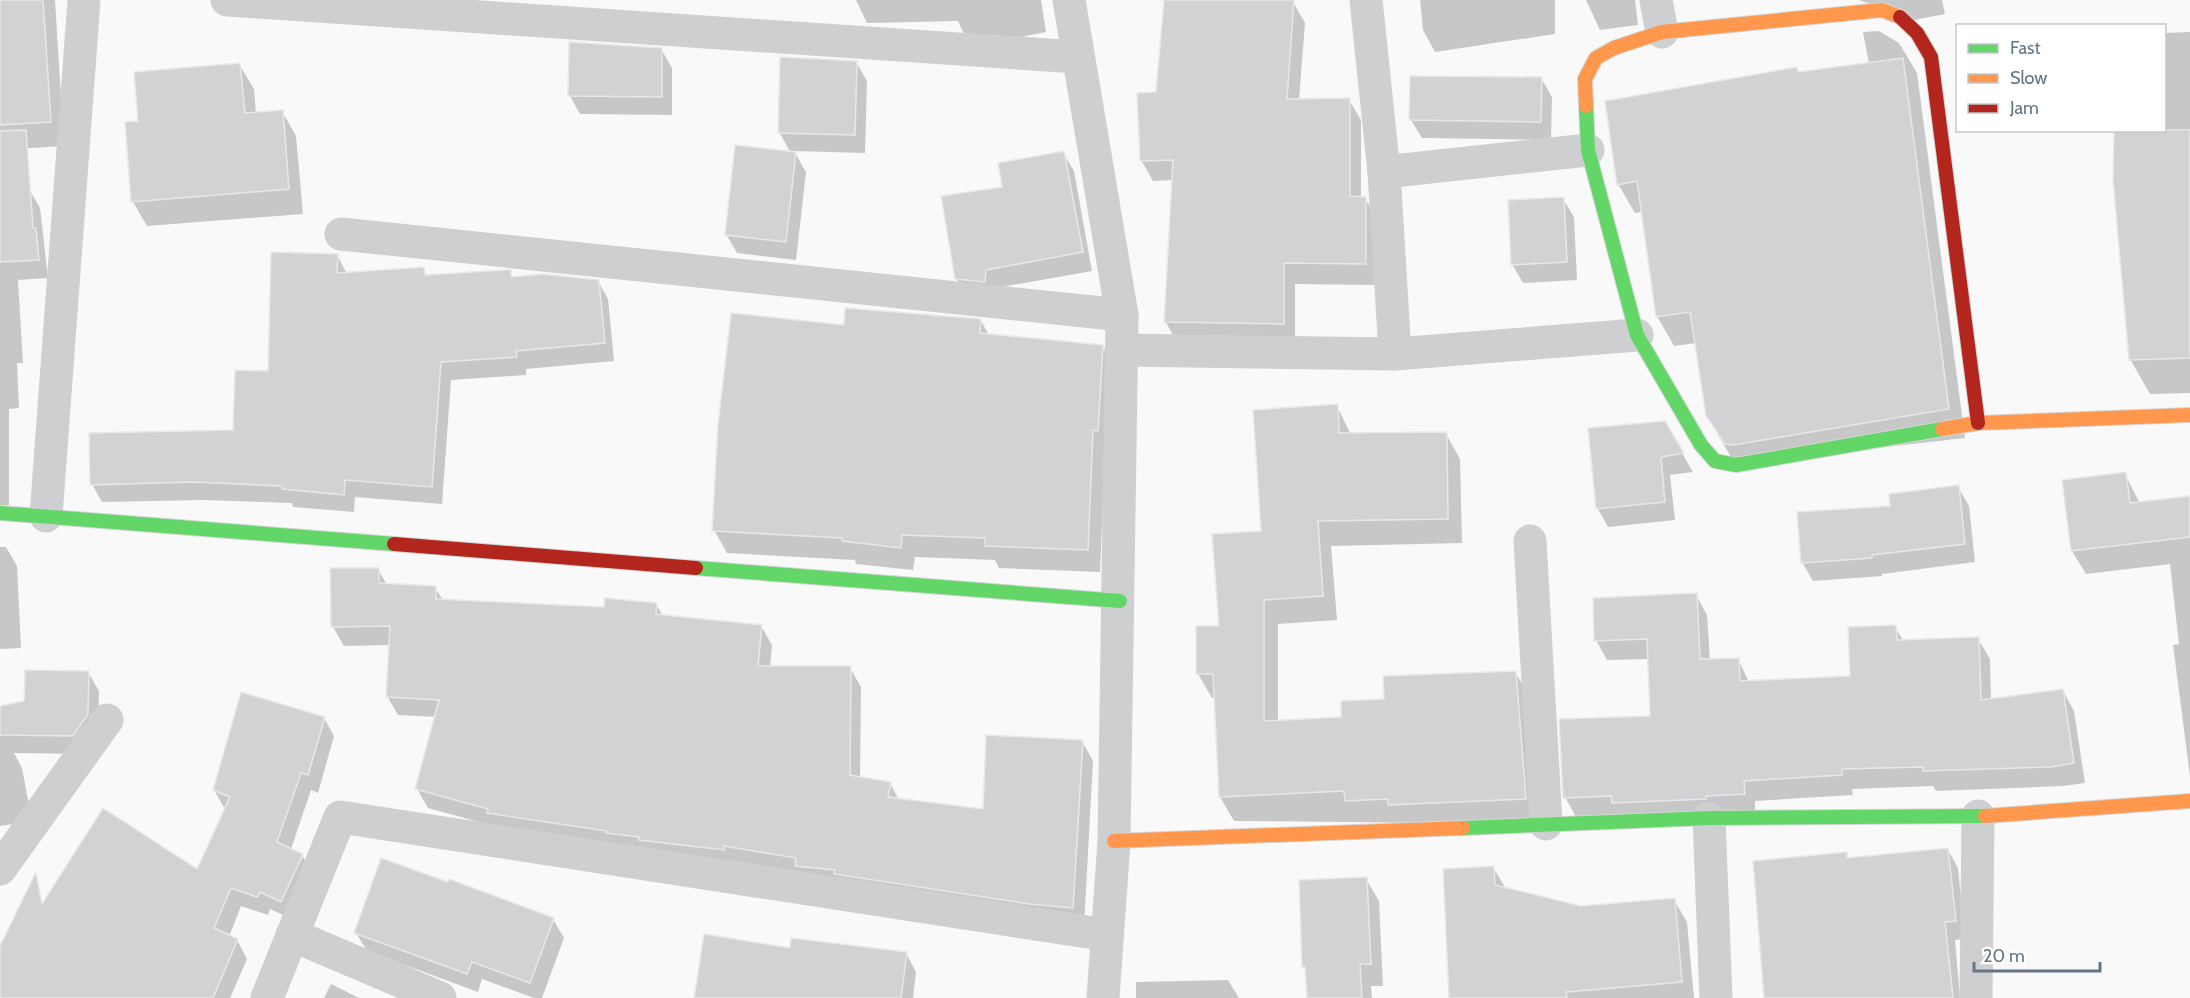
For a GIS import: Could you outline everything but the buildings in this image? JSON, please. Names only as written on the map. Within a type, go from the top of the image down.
[{"type":"street","points":[[46,516],[84,0]]},
{"type":"street","points":[[227,0],[1078,57]]},
{"type":"street","points":[[1069,0],[1122,315],[1120,602],[1114,841],[1103,998]]},
{"type":"street","points":[[1366,0],[1384,172],[1395,354]]},
{"type":"street","points":[[1656,0],[1662,32]]},
{"type":"street","points":[[1978,423],[1931,57],[1920,36],[1903,16],[1882,10],[1662,32],[1614,48],[1596,58],[1585,79],[1588,150],[1637,335],[1701,445],[1714,461],[1736,465],[1978,423],[2190,415]]},
{"type":"street","points":[[1384,172],[1588,150]]},
{"type":"street","points":[[341,234],[1122,315]]},
{"type":"street","points":[[1121,350],[1395,354],[1637,335]]},
{"type":"street","points":[[0,513],[1120,602]]},
{"type":"street","points":[[1530,541],[1546,824]]},
{"type":"street","points":[[0,869],[107,720]]},
{"type":"street","points":[[1114,841],[1709,818],[1978,816],[2190,801]]},
{"type":"street","points":[[1976,998],[1978,816]]},
{"type":"street","points":[[267,998],[340,817],[1107,935]]},
{"type":"street","points":[[1709,818],[1716,998]]},
{"type":"street","points":[[292,935],[440,998]]},
{"type":"traffic: fast","points":[[1586,106],[1588,150],[1637,335],[1701,445],[1715,461],[1736,465],[1942,429]]},
{"type":"traffic: fast","points":[[0,513],[394,544]]},
{"type":"traffic: fast","points":[[696,568],[1120,601]]},
{"type":"traffic: fast","points":[[1463,828],[1709,818],[1985,816]]},
{"type":"traffic: slow","points":[[1586,106],[1585,79],[1596,58],[1614,48],[1662,32],[1882,10],[1900,17]]},
{"type":"traffic: slow","points":[[1942,429],[1978,423],[2190,415]]},
{"type":"traffic: slow","points":[[1985,816],[2190,801]]},
{"type":"traffic: slow","points":[[1114,841],[1463,828]]},
{"type":"traffic: jam","points":[[1900,17],[1917,33],[1931,57],[1978,423]]},
{"type":"traffic: jam","points":[[394,544],[696,568]]}]
